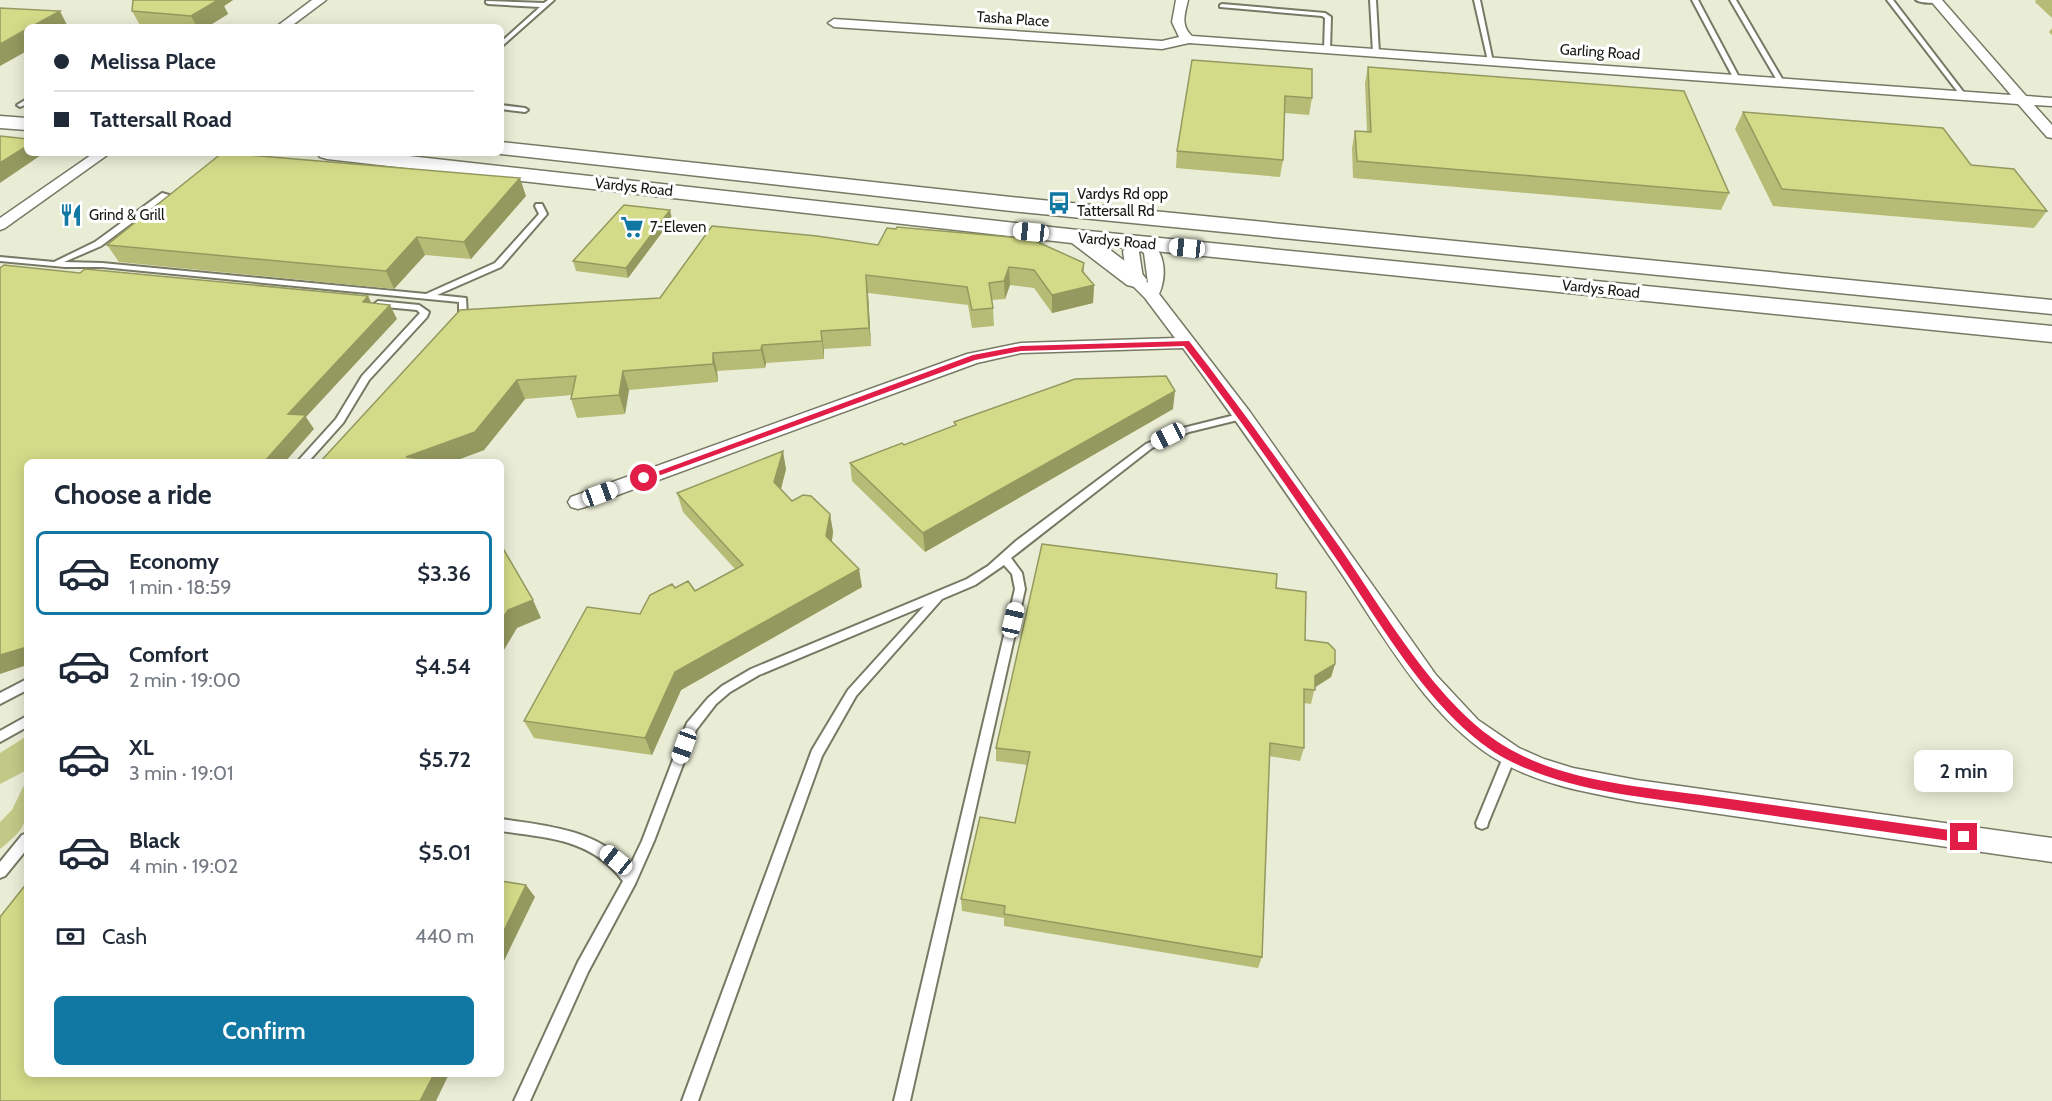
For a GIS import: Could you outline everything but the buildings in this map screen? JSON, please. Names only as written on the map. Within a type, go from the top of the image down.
[{"type":"main road","points":[[0,104],[24,103]]},
{"type":"main road","points":[[0,122],[24,124]]},
{"type":"main road","name":"Vardys Road","points":[[504,148],[1021,205],[2052,307]]},
{"type":"main road","name":"Vardys Road","points":[[354,156],[1078,237],[2052,334]]},
{"type":"main road","points":[[1021,205],[1109,225],[1127,232],[1141,243],[1172,236],[1378,239]]},
{"type":"main road","points":[[1078,237],[1098,250],[1143,287]]},
{"type":"main road","name":"Vardys Road","points":[[1984,300],[2052,302]]},
{"type":"street","points":[[286,24],[320,0]]},
{"type":"street","points":[[1182,0],[1177,23],[1180,33],[1189,39]]},
{"type":"street","points":[[1937,0],[2019,99],[2052,134]]},
{"type":"street","name":"Tasha Place","points":[[834,23],[1162,45],[1189,39]]},
{"type":"street","name":"Garling Road","points":[[1189,39],[2052,102]]},
{"type":"street","points":[[0,225],[99,156]]},
{"type":"street","points":[[1141,243],[1131,251],[1143,287],[1243,416],[1428,682],[1470,727],[1510,755],[1538,768],[1573,779],[1637,791],[2052,850]]},
{"type":"street","points":[[578,502],[973,358],[1021,348],[1186,343]]},
{"type":"lane","points":[[504,42],[550,0]]},
{"type":"lane","points":[[1372,0],[1376,53]]},
{"type":"lane","points":[[1477,0],[1491,61]]},
{"type":"lane","points":[[1695,0],[1737,79]]},
{"type":"lane","points":[[1733,0],[1781,82]]},
{"type":"lane","points":[[1890,0],[1963,95]]},
{"type":"lane","points":[[1919,0],[1937,0]]},
{"type":"lane","points":[[488,2],[545,5]]},
{"type":"lane","points":[[1222,6],[1323,14],[1330,22],[1327,50]]},
{"type":"lane","points":[[504,107],[525,110]]},
{"type":"lane","points":[[55,264],[98,244],[165,195]]},
{"type":"lane","points":[[428,296],[498,265],[543,214],[539,206]]},
{"type":"lane","points":[[0,259],[102,265],[463,300],[463,316],[455,325]]},
{"type":"lane","points":[[0,269],[70,275]]},
{"type":"lane","points":[[305,459],[340,421],[365,378],[425,312],[418,308],[372,304]]},
{"type":"lane","points":[[522,1101],[583,967],[630,880],[648,841],[691,727],[712,701],[726,689],[755,672],[971,582],[1149,446],[1186,430],[1243,416]]},
{"type":"lane","points":[[902,1101],[1020,589],[1017,573],[1004,558]]},
{"type":"lane","points":[[690,1101],[816,754],[852,693],[939,597]]},
{"type":"lane","points":[[0,699],[24,686]]},
{"type":"lane","points":[[0,737],[24,723]]},
{"type":"lane","points":[[1482,823],[1510,755]]},
{"type":"lane","points":[[504,826],[585,841],[602,849],[616,860],[630,880]]},
{"type":"lane","points":[[0,872],[24,843]]},
{"type":"green space","points":[[24,738],[24,772],[0,784],[0,753]]},
{"type":"green space","points":[[23,787],[24,823],[17,834],[0,849],[0,822],[12,810]]},
{"type":"place","name":"Vardys Rd opp Tattersall Rd","points":[[1059,203]]},
{"type":"place","name":"Grind & Grill","points":[[71,215]]},
{"type":"place","name":"7-Eleven","points":[[632,227]]},
{"type":"route","points":[[644,478],[973,358],[1021,348],[1186,343],[1243,416],[1428,682],[1470,727],[1510,755],[1538,768],[1573,779],[1637,791],[1964,837]]}]
